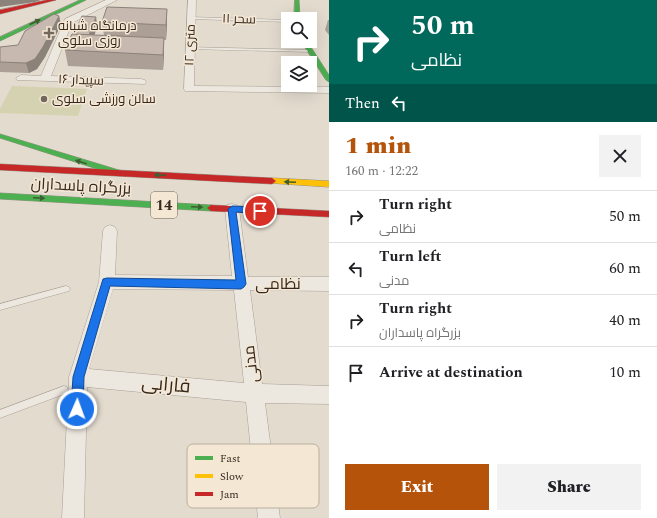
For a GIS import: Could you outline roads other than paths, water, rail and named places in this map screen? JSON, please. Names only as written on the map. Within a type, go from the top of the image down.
[{"type":"main road","points":[[0,13],[54,0]]},
{"type":"main road","points":[[0,39],[84,0]]},
{"type":"main road","points":[[296,12],[297,0]]},
{"type":"main road","points":[[0,13],[17,19],[17,27],[11,34]]},
{"type":"main road","points":[[308,48],[329,80]]},
{"type":"main road","points":[[0,136],[119,173]]},
{"type":"main road","name":"بزرگراه پاسداران","points":[[0,167],[329,184]]},
{"type":"main road","name":"بزرگراه پاسداران","points":[[0,197],[329,214]]},
{"type":"street","points":[[45,78],[68,21],[113,0]]},
{"type":"street","name":"۱۲ متری","points":[[192,0],[189,48],[189,89],[329,90]]},
{"type":"street","points":[[77,17],[99,18]]},
{"type":"street","name":"سپیدار ۱۶","points":[[21,78],[141,82]]},
{"type":"street","name":"مدنی","points":[[232,209],[260,444]]},
{"type":"street","points":[[73,518],[78,377],[107,282],[110,231]]},
{"type":"street","name":"نظامی","points":[[107,282],[329,284]]},
{"type":"street","name":"فارابی","points":[[78,377],[254,393],[329,394]]},
{"type":"street","name":"مدنی","points":[[268,508],[269,518]]},
{"type":"lane","name":"سحر ۱۱","points":[[191,18],[281,21]]},
{"type":"lane","points":[[189,48],[310,51]]},
{"type":"lane","points":[[0,306],[66,289]]},
{"type":"lane","points":[[0,414],[64,390]]},
{"type":"place","name":"درمانگاه شبانه روزی سلوی","points":[[49,33]]},
{"type":"place","name":"سالن ورزشی سلوی","points":[[44,99]]}]
